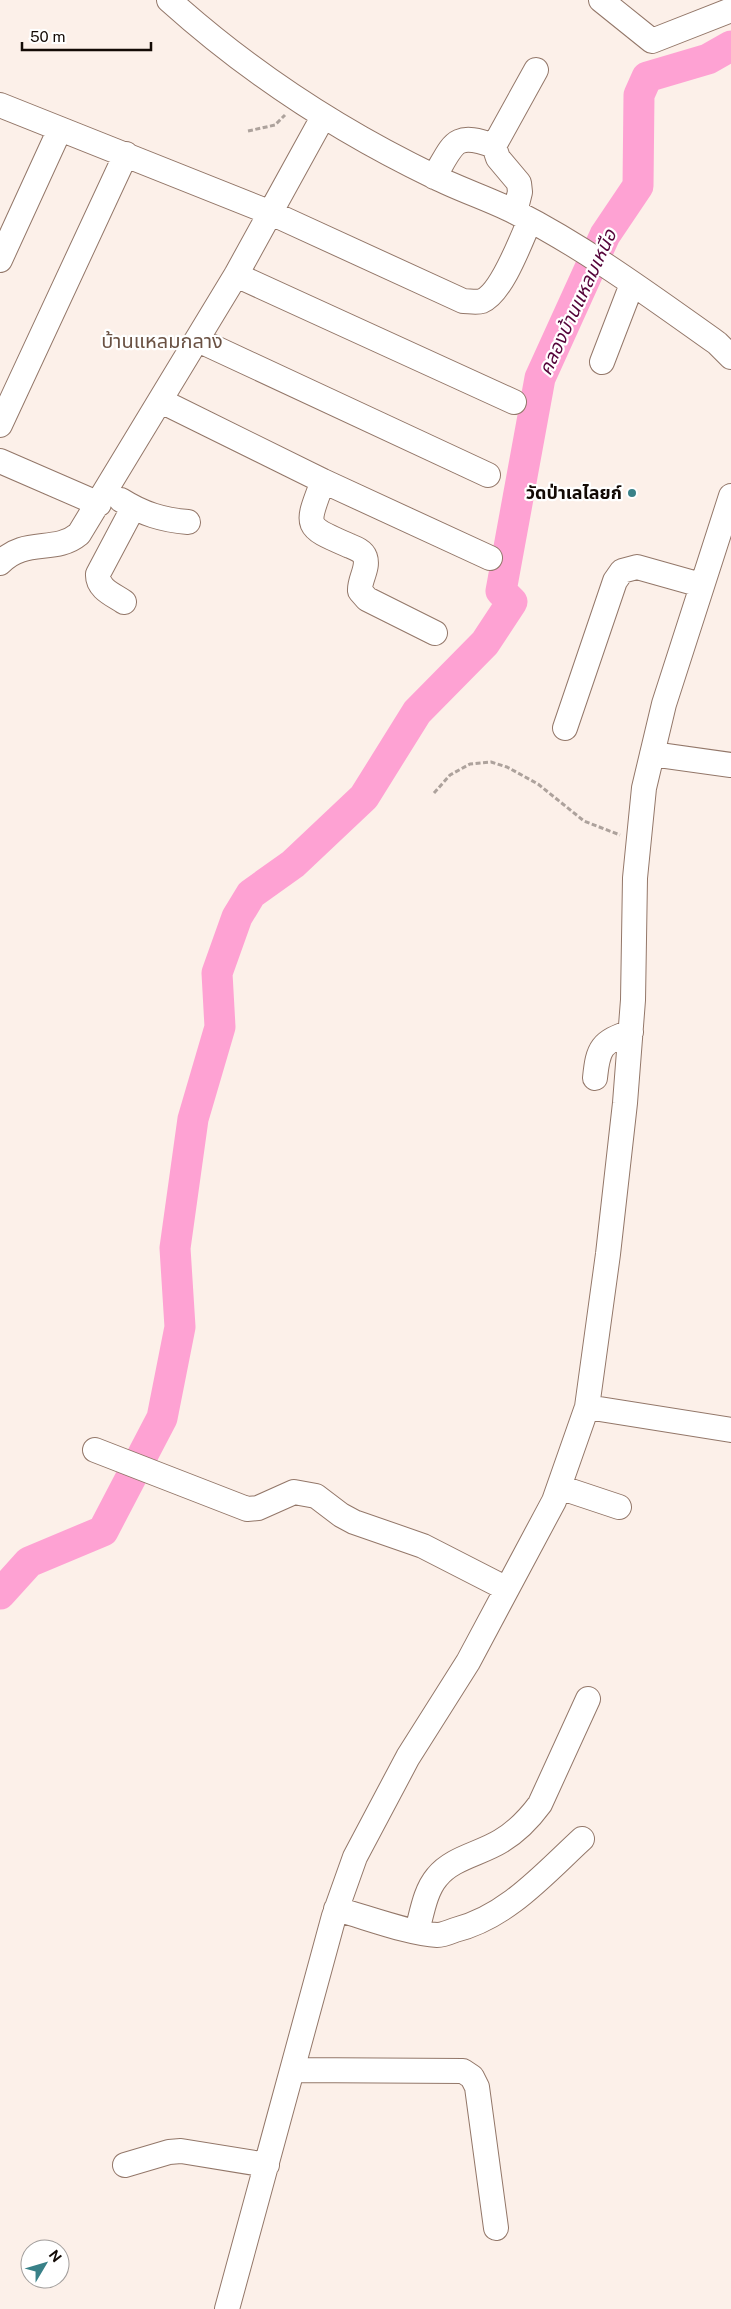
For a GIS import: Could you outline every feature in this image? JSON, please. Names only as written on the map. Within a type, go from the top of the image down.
[{"type":"street","points":[[169,0],[196,24],[323,117],[434,177],[522,216],[604,264],[717,343],[731,357]]},
{"type":"street","points":[[601,0],[652,41],[731,10]]},
{"type":"street","points":[[0,104],[60,130],[126,154],[271,213],[463,300],[473,302],[483,300],[492,293],[504,276],[522,216],[519,183],[498,158],[494,146],[536,70]]},
{"type":"street","points":[[0,562],[17,549],[66,542],[79,534],[198,340],[271,213],[323,117]]},
{"type":"street","points":[[0,260],[60,130]]},
{"type":"street","points":[[434,177],[454,144],[462,139],[474,139],[494,146]]},
{"type":"street","points":[[0,425],[126,154]]},
{"type":"street","points":[[236,275],[514,402]]},
{"type":"street","points":[[602,362],[632,284]]},
{"type":"street","points":[[198,340],[488,474]]},
{"type":"street","points":[[161,401],[323,481],[490,558]]},
{"type":"street","points":[[0,461],[166,520],[188,522]]},
{"type":"street","points":[[323,481],[310,516],[311,524],[319,532],[360,550],[365,557],[366,566],[360,583],[360,592],[367,599],[435,633]]},
{"type":"street","points":[[227,2309],[336,1909],[355,1857],[408,1757],[468,1662],[554,1501],[587,1407],[608,1254],[631,1032],[637,840],[644,788],[664,704],[701,585],[730,504]]},
{"type":"street","points":[[124,602],[102,588],[98,580],[98,574],[100,566],[133,508]]},
{"type":"street","points":[[565,728],[615,581],[622,572],[637,567],[701,585]]},
{"type":"street","points":[[652,754],[731,765]]},
{"type":"street","points":[[595,1078],[597,1058],[601,1048],[611,1039],[631,1032]]},
{"type":"street","points":[[587,1407],[731,1430]]},
{"type":"street","points":[[96,1450],[247,1509],[265,1505],[294,1492],[316,1496],[341,1515],[354,1522],[423,1546],[507,1589]]},
{"type":"street","points":[[559,1487],[619,1507]]},
{"type":"street","points":[[417,1931],[428,1891],[436,1877],[448,1865],[501,1841],[530,1817],[540,1804],[588,1699]]},
{"type":"street","points":[[336,1909],[437,1935],[466,1928],[500,1911],[524,1893],[582,1839]]},
{"type":"street","points":[[293,2070],[463,2071],[472,2076],[477,2087],[496,2228]]},
{"type":"street","points":[[124,2165],[169,2152],[181,2151],[267,2165]]},
{"type":"path","points":[[248,131],[275,125],[296,99]]},
{"type":"path","points":[[434,793],[450,775],[470,764],[491,762],[507,767],[538,784],[584,821],[607,831],[637,840]]},
{"type":"waterway","name":"คลองบ้านแหลมเหนือ","points":[[0,1594],[29,1562],[103,1531],[162,1418],[180,1327],[175,1248],[193,1119],[220,1027],[217,973],[237,917],[251,894],[293,864],[364,797],[417,712],[485,643],[512,602],[501,591],[540,378],[605,235],[638,186],[639,95],[647,77],[708,59],[731,46]]},
{"type":"place","name":"วัดป่าเลไลยก์","points":[[632,493]]},
{"type":"district","name":"บ้านแหลมกลาง","points":[[162,341]]}]
